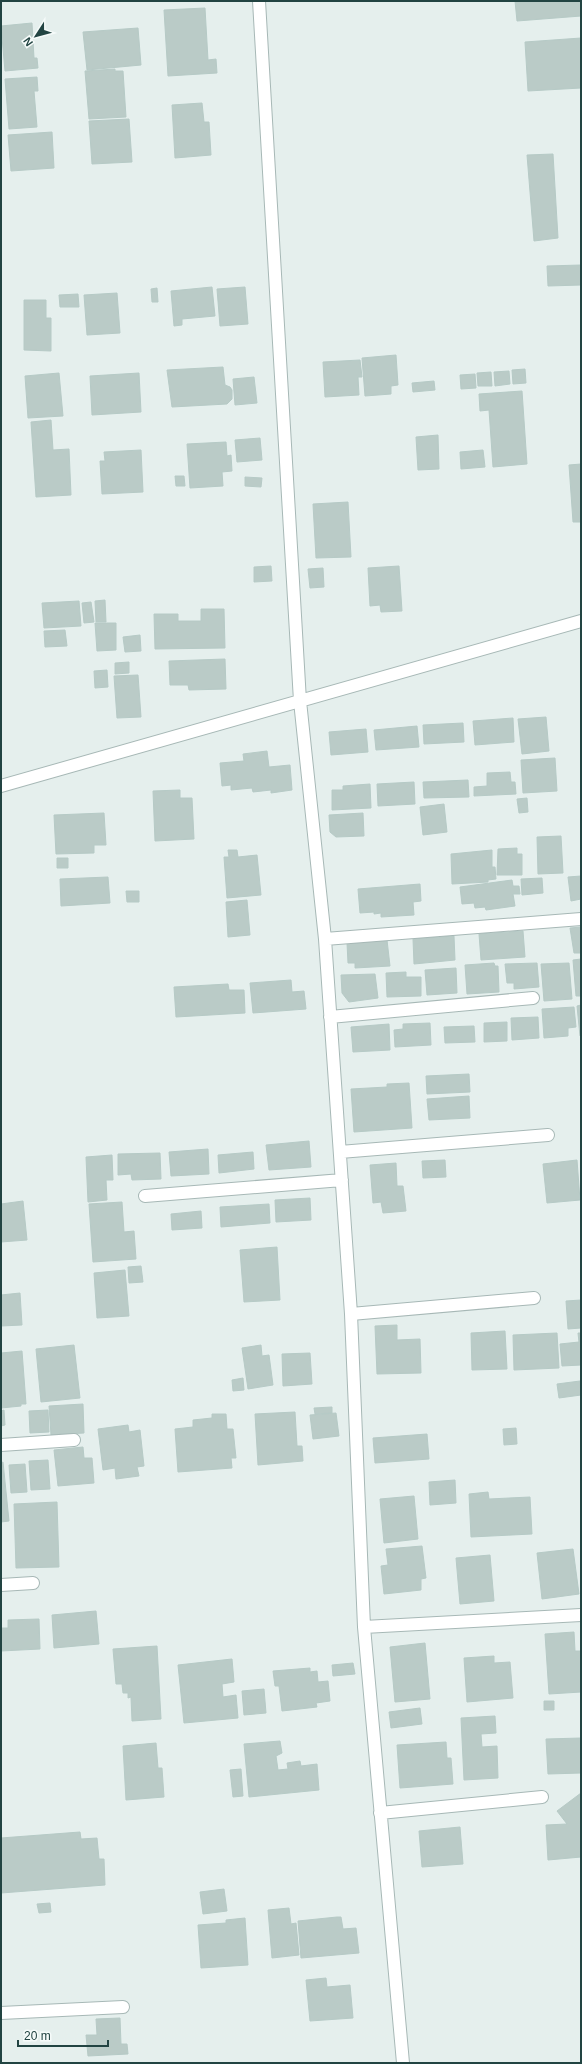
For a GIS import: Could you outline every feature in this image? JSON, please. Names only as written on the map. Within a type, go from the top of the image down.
[{"type":"street","points":[[260,1],[300,701],[325,939],[351,1314],[364,1627],[403,2063]]},
{"type":"street","points":[[1,786],[581,621]]},
{"type":"street","points":[[325,939],[581,919]]},
{"type":"street","points":[[330,1017],[533,998]]},
{"type":"street","points":[[340,1152],[548,1135]]},
{"type":"street","points":[[145,1196],[342,1180]]},
{"type":"street","points":[[351,1314],[534,1298]]},
{"type":"street","points":[[1,1445],[74,1440]]},
{"type":"street","points":[[1,1584],[33,1583]]},
{"type":"street","points":[[364,1627],[581,1615]]},
{"type":"street","points":[[380,1813],[542,1797]]},
{"type":"street","points":[[1,2013],[123,2007]]},
{"type":"building","points":[[515,1],[581,1],[581,16],[517,21]]},
{"type":"building","points":[[205,8],[208,60],[216,59],[217,73],[168,76],[164,10]]},
{"type":"building","points":[[32,23],[34,58],[37,58],[38,68],[5,71],[1,26]]},
{"type":"building","points":[[138,28],[141,65],[87,70],[83,32]]},
{"type":"building","points":[[581,38],[581,88],[528,91],[525,42]]},
{"type":"building","points":[[115,69],[115,71],[123,71],[126,117],[89,119],[85,71]]},
{"type":"building","points":[[37,77],[38,91],[34,91],[37,127],[9,129],[5,79]]},
{"type":"building","points":[[202,103],[204,122],[209,122],[211,155],[175,158],[172,105]]},
{"type":"building","points":[[129,119],[132,162],[92,164],[89,121]]},
{"type":"building","points":[[52,132],[54,168],[11,171],[8,135]]},
{"type":"building","points":[[553,154],[558,238],[534,241],[527,155]]},
{"type":"building","points":[[581,265],[581,285],[548,286],[547,266]]},
{"type":"building","points":[[212,287],[215,316],[182,319],[182,325],[174,326],[171,291]]},
{"type":"building","points":[[245,287],[248,324],[220,326],[217,289]]},
{"type":"building","points":[[157,288],[158,302],[152,302],[151,289]]},
{"type":"building","points":[[117,293],[120,333],[87,335],[84,295]]},
{"type":"building","points":[[78,294],[79,307],[60,307],[59,295]]},
{"type":"building","points":[[24,300],[46,300],[46,318],[51,318],[51,351],[24,350]]},
{"type":"building","points":[[396,355],[398,385],[391,386],[391,394],[365,396],[362,358]]},
{"type":"building","points":[[360,360],[362,377],[358,377],[359,395],[325,397],[323,362]]},
{"type":"building","points":[[223,367],[225,385],[230,387],[232,390],[232,399],[227,404],[172,407],[167,370]]},
{"type":"building","points":[[525,369],[526,383],[513,384],[512,370]]},
{"type":"building","points":[[509,371],[510,384],[495,386],[494,372]]},
{"type":"building","points":[[491,372],[492,386],[478,386],[477,373]]},
{"type":"building","points":[[59,373],[63,416],[28,418],[25,376]]},
{"type":"building","points":[[139,373],[141,412],[92,415],[90,376]]},
{"type":"building","points":[[475,374],[476,388],[461,389],[460,375]]},
{"type":"building","points":[[254,377],[257,403],[235,405],[233,379]]},
{"type":"building","points":[[434,381],[435,390],[413,392],[412,383]]},
{"type":"building","points":[[522,391],[527,464],[493,467],[489,410],[480,411],[479,394]]},
{"type":"building","points":[[51,420],[53,450],[69,449],[71,495],[36,497],[31,422]]},
{"type":"building","points":[[438,435],[439,469],[418,470],[416,437]]},
{"type":"building","points":[[260,438],[262,460],[237,462],[235,440]]},
{"type":"building","points":[[226,442],[227,456],[231,455],[232,471],[222,472],[223,486],[190,488],[187,444]]},
{"type":"building","points":[[141,450],[143,492],[102,494],[100,461],[105,461],[104,452]]},
{"type":"building","points":[[483,450],[485,467],[461,469],[460,452]]},
{"type":"building","points":[[581,464],[581,522],[573,522],[569,465]]},
{"type":"building","points":[[175,476],[184,476],[185,486],[176,486]]},
{"type":"building","points":[[245,477],[262,478],[261,487],[245,486]]},
{"type":"building","points":[[348,502],[351,557],[316,558],[313,504]]},
{"type":"building","points":[[271,566],[272,581],[254,582],[254,567]]},
{"type":"building","points":[[399,566],[402,611],[381,612],[380,605],[370,606],[368,568]]},
{"type":"building","points":[[323,568],[324,587],[310,588],[308,569]]},
{"type":"building","points":[[105,600],[106,622],[96,622],[95,601]]},
{"type":"building","points":[[79,601],[81,626],[44,628],[42,603]]},
{"type":"building","points":[[91,602],[94,622],[84,623],[82,603]]},
{"type":"building","points":[[201,609],[224,609],[225,648],[155,649],[154,614],[178,614],[178,621],[201,621]]},
{"type":"building","points":[[95,623],[116,623],[116,650],[97,651]]},
{"type":"building","points":[[65,630],[67,646],[45,647],[44,631]]},
{"type":"building","points":[[140,635],[141,651],[125,652],[123,637]]},
{"type":"building","points":[[225,659],[226,689],[189,690],[188,685],[170,685],[169,661]]},
{"type":"building","points":[[129,662],[129,673],[115,674],[115,663]]},
{"type":"building","points":[[107,670],[108,687],[95,688],[94,671]]},
{"type":"building","points":[[138,675],[141,717],[117,718],[114,676]]},
{"type":"building","points":[[546,717],[549,751],[522,754],[518,719]]},
{"type":"building","points":[[513,718],[514,742],[475,745],[473,721]]},
{"type":"building","points":[[463,723],[464,742],[424,744],[423,725]]},
{"type":"building","points":[[417,726],[419,747],[376,750],[374,730]]},
{"type":"building","points":[[366,729],[368,752],[331,755],[329,732]]},
{"type":"building","points":[[267,751],[269,767],[290,765],[292,790],[271,793],[271,790],[253,792],[252,788],[231,790],[231,785],[222,786],[220,763],[244,761],[243,754]]},
{"type":"building","points":[[555,758],[557,791],[523,793],[521,760]]},
{"type":"building","points":[[510,772],[511,782],[515,782],[516,794],[474,796],[474,787],[487,786],[487,773]]},
{"type":"building","points":[[468,780],[469,797],[424,798],[423,782]]},
{"type":"building","points":[[414,782],[415,804],[378,806],[377,784]]},
{"type":"building","points":[[370,784],[371,808],[332,810],[332,790],[343,790],[343,786]]},
{"type":"building","points":[[180,790],[180,798],[192,798],[194,839],[155,841],[153,791]]},
{"type":"building","points":[[527,798],[528,812],[519,813],[517,799]]},
{"type":"building","points":[[444,804],[447,832],[423,835],[420,807]]},
{"type":"building","points":[[104,813],[106,845],[94,845],[94,853],[56,854],[54,815]]},
{"type":"building","points":[[363,813],[364,836],[336,837],[330,832],[329,815]]},
{"type":"building","points":[[561,836],[563,873],[538,874],[537,837]]},
{"type":"building","points":[[517,848],[517,854],[522,854],[522,875],[497,875],[498,849]]},
{"type":"building","points":[[228,850],[237,850],[238,857],[257,855],[261,895],[227,898],[224,857],[229,857]]},
{"type":"building","points":[[492,850],[492,867],[495,867],[496,879],[488,880],[488,882],[452,884],[451,854]]},
{"type":"building","points":[[57,858],[68,858],[68,868],[57,868]]},
{"type":"building","points":[[581,876],[581,899],[571,901],[568,877]]},
{"type":"building","points":[[108,877],[110,903],[61,906],[60,879]]},
{"type":"building","points":[[542,878],[543,893],[522,895],[521,879]]},
{"type":"building","points":[[512,880],[513,886],[519,886],[520,894],[513,894],[515,906],[486,910],[485,907],[475,908],[474,903],[462,904],[460,887]]},
{"type":"building","points":[[420,884],[421,901],[413,902],[414,915],[381,917],[381,913],[360,913],[358,889]]},
{"type":"building","points":[[126,891],[139,891],[139,902],[127,902]]},
{"type":"building","points":[[247,900],[250,935],[228,937],[226,902]]},
{"type":"building","points":[[581,927],[581,953],[574,953],[570,928]]},
{"type":"building","points":[[523,931],[525,957],[481,960],[479,934]]},
{"type":"building","points":[[454,936],[455,960],[414,964],[413,939]]},
{"type":"building","points":[[387,940],[390,966],[355,968],[355,963],[348,963],[347,943]]},
{"type":"building","points":[[581,959],[581,996],[576,996],[573,960]]},
{"type":"building","points":[[494,963],[495,966],[498,966],[499,992],[467,994],[465,965]]},
{"type":"building","points":[[537,963],[539,987],[514,989],[514,983],[507,983],[505,964]]},
{"type":"building","points":[[569,963],[572,999],[544,1001],[541,964]]},
{"type":"building","points":[[456,968],[457,993],[427,995],[425,970]]},
{"type":"building","points":[[406,972],[406,977],[421,977],[421,996],[387,997],[386,973]]},
{"type":"building","points":[[375,974],[378,998],[349,1002],[342,993],[341,975]]},
{"type":"building","points":[[291,980],[292,992],[304,991],[306,1009],[253,1013],[250,983]]},
{"type":"building","points":[[228,984],[229,990],[244,990],[245,1013],[176,1017],[174,987]]},
{"type":"building","points":[[581,1005],[581,1036],[580,1036],[577,1006]]},
{"type":"building","points":[[574,1007],[576,1027],[568,1028],[568,1036],[544,1038],[542,1009]]},
{"type":"building","points":[[538,1017],[539,1038],[512,1040],[511,1018]]},
{"type":"building","points":[[507,1022],[507,1041],[484,1042],[484,1023]]},
{"type":"building","points":[[430,1023],[431,1045],[395,1047],[394,1030],[403,1029],[403,1024]]},
{"type":"building","points":[[389,1024],[390,1050],[353,1052],[351,1027]]},
{"type":"building","points":[[474,1026],[475,1042],[445,1043],[444,1027]]},
{"type":"building","points":[[469,1074],[470,1092],[427,1094],[426,1076]]},
{"type":"building","points":[[409,1083],[412,1128],[354,1132],[351,1089],[387,1087],[387,1084]]},
{"type":"building","points":[[469,1096],[470,1118],[429,1120],[427,1099]]},
{"type":"building","points":[[309,1141],[311,1167],[269,1170],[266,1145]]},
{"type":"building","points":[[208,1149],[209,1174],[171,1176],[169,1152]]},
{"type":"building","points":[[253,1152],[254,1169],[219,1173],[218,1155]]},
{"type":"building","points":[[160,1153],[161,1179],[132,1180],[131,1174],[118,1175],[118,1154]]},
{"type":"building","points":[[112,1155],[113,1180],[106,1180],[107,1200],[88,1202],[86,1157]]},
{"type":"building","points":[[445,1160],[446,1177],[423,1178],[422,1161]]},
{"type":"building","points":[[577,1160],[580,1200],[547,1203],[543,1164]]},
{"type":"building","points":[[396,1163],[397,1186],[403,1186],[406,1211],[383,1213],[381,1202],[373,1203],[370,1165]]},
{"type":"building","points":[[310,1198],[311,1220],[276,1222],[275,1200]]},
{"type":"building","points":[[23,1201],[27,1240],[1,1242],[1,1204]]},
{"type":"building","points":[[122,1202],[124,1232],[134,1231],[136,1259],[93,1262],[89,1204]]},
{"type":"building","points":[[269,1204],[270,1223],[221,1227],[220,1207]]},
{"type":"building","points":[[201,1211],[202,1228],[172,1230],[171,1214]]},
{"type":"building","points":[[277,1247],[280,1300],[244,1302],[240,1250]]},
{"type":"building","points":[[141,1266],[143,1282],[129,1283],[128,1267]]},
{"type":"building","points":[[125,1270],[129,1316],[97,1318],[94,1273]]},
{"type":"building","points":[[20,1293],[22,1325],[1,1326],[1,1295]]},
{"type":"building","points":[[581,1300],[581,1328],[568,1329],[566,1301]]},
{"type":"building","points":[[397,1325],[397,1340],[420,1339],[421,1373],[377,1374],[375,1326]]},
{"type":"building","points":[[505,1331],[507,1369],[472,1370],[471,1333]]},
{"type":"building","points":[[557,1333],[559,1368],[514,1370],[513,1335]]},
{"type":"building","points":[[578,1333],[581,1333],[581,1365],[562,1366],[560,1344],[579,1342]]},
{"type":"building","points":[[74,1345],[80,1398],[41,1402],[36,1349]]},
{"type":"building","points":[[261,1345],[262,1356],[269,1355],[273,1385],[248,1389],[242,1348]]},
{"type":"building","points":[[22,1351],[26,1404],[1,1408],[1,1353]]},
{"type":"building","points":[[310,1353],[312,1384],[283,1386],[282,1354]]},
{"type":"building","points":[[243,1378],[244,1390],[233,1391],[232,1380]]},
{"type":"building","points":[[580,1381],[581,1395],[559,1398],[557,1384]]},
{"type":"building","points":[[83,1404],[84,1433],[51,1435],[49,1406]]},
{"type":"building","points":[[332,1407],[332,1413],[315,1414],[314,1408]]},
{"type":"building","points":[[4,1410],[5,1425],[1,1426],[1,1411]]},
{"type":"building","points":[[48,1410],[49,1432],[30,1433],[29,1411]]},
{"type":"building","points":[[295,1412],[297,1446],[302,1446],[303,1461],[258,1465],[255,1414]]},
{"type":"building","points":[[336,1413],[339,1436],[313,1439],[310,1415]]},
{"type":"building","points":[[212,1414],[226,1414],[227,1429],[233,1429],[236,1458],[231,1458],[232,1468],[178,1472],[175,1429],[193,1427],[193,1420],[212,1418]]},
{"type":"building","points":[[128,1425],[129,1432],[140,1430],[144,1466],[137,1467],[139,1476],[116,1479],[115,1468],[103,1470],[98,1429]]},
{"type":"building","points":[[516,1428],[517,1444],[504,1445],[503,1429]]},
{"type":"building","points":[[427,1434],[429,1459],[375,1463],[373,1438]]},
{"type":"building","points":[[83,1447],[84,1458],[92,1458],[94,1483],[58,1486],[54,1450]]},
{"type":"building","points":[[48,1460],[50,1489],[31,1490],[29,1461]]},
{"type":"building","points":[[3,1462],[9,1521],[1,1522],[1,1463]]},
{"type":"building","points":[[25,1464],[27,1492],[11,1493],[9,1465]]},
{"type":"building","points":[[455,1480],[456,1503],[430,1505],[429,1482]]},
{"type":"building","points":[[488,1492],[489,1499],[530,1497],[532,1534],[471,1537],[469,1494]]},
{"type":"building","points":[[414,1496],[418,1539],[384,1543],[380,1499]]},
{"type":"building","points":[[57,1502],[59,1567],[16,1568],[14,1504]]},
{"type":"building","points":[[422,1546],[426,1578],[421,1579],[421,1590],[384,1594],[381,1566],[388,1565],[386,1549]]},
{"type":"building","points":[[573,1549],[579,1594],[542,1599],[537,1553]]},
{"type":"building","points":[[490,1555],[494,1601],[460,1604],[456,1558]]},
{"type":"building","points":[[96,1611],[99,1644],[54,1648],[52,1615]]},
{"type":"building","points":[[39,1619],[40,1649],[1,1651],[1,1628],[8,1628],[8,1620]]},
{"type":"building","points":[[574,1632],[575,1651],[581,1651],[581,1692],[549,1694],[545,1634]]},
{"type":"building","points":[[425,1643],[430,1699],[395,1702],[390,1647]]},
{"type":"building","points":[[157,1646],[161,1719],[132,1721],[131,1697],[128,1698],[128,1693],[123,1693],[122,1684],[116,1684],[113,1649]]},
{"type":"building","points":[[494,1656],[494,1663],[510,1662],[513,1698],[467,1702],[464,1658]]},
{"type":"building","points":[[232,1659],[234,1682],[222,1684],[223,1697],[236,1695],[238,1718],[184,1723],[178,1665]]},
{"type":"building","points":[[353,1663],[355,1674],[333,1676],[332,1665]]},
{"type":"building","points":[[310,1668],[310,1672],[317,1671],[318,1682],[328,1681],[330,1701],[316,1703],[317,1707],[282,1711],[279,1686],[275,1686],[273,1671]]},
{"type":"building","points":[[264,1689],[266,1713],[244,1715],[242,1691]]},
{"type":"building","points":[[544,1701],[554,1701],[554,1710],[544,1710]]},
{"type":"building","points":[[420,1708],[422,1724],[391,1728],[389,1712]]},
{"type":"building","points":[[495,1716],[496,1733],[481,1734],[482,1747],[497,1746],[498,1778],[464,1780],[461,1718]]},
{"type":"building","points":[[581,1738],[581,1773],[548,1774],[546,1739]]},
{"type":"building","points":[[280,1741],[282,1753],[276,1756],[278,1770],[288,1769],[287,1763],[300,1761],[301,1766],[317,1764],[319,1790],[249,1797],[244,1744]]},
{"type":"building","points":[[446,1742],[447,1758],[451,1758],[453,1784],[400,1788],[397,1745]]},
{"type":"building","points":[[156,1743],[158,1768],[162,1768],[164,1797],[126,1800],[123,1746]]},
{"type":"building","points":[[241,1769],[243,1796],[233,1797],[230,1770]]},
{"type":"building","points":[[581,1793],[581,1857],[548,1860],[546,1825],[567,1824],[557,1811]]},
{"type":"building","points":[[460,1827],[463,1864],[422,1867],[419,1831]]},
{"type":"building","points":[[80,1832],[81,1839],[97,1838],[99,1859],[104,1859],[105,1885],[1,1893],[1,1838]]},
{"type":"building","points":[[224,1889],[227,1911],[203,1914],[200,1892]]},
{"type":"building","points":[[50,1903],[51,1912],[39,1913],[37,1904]]},
{"type":"building","points":[[289,1908],[291,1924],[296,1923],[299,1955],[272,1958],[268,1910]]},
{"type":"building","points":[[341,1917],[343,1929],[356,1928],[359,1953],[301,1958],[298,1921]]},
{"type":"building","points":[[245,1918],[248,1965],[201,1968],[198,1925],[226,1923],[226,1920]]},
{"type":"building","points":[[326,1978],[327,1987],[350,1985],[353,2018],[310,2021],[306,1980]]},
{"type":"building","points":[[120,2018],[121,2044],[127,2044],[128,2054],[88,2056],[86,2035],[97,2035],[96,2019]]}]
